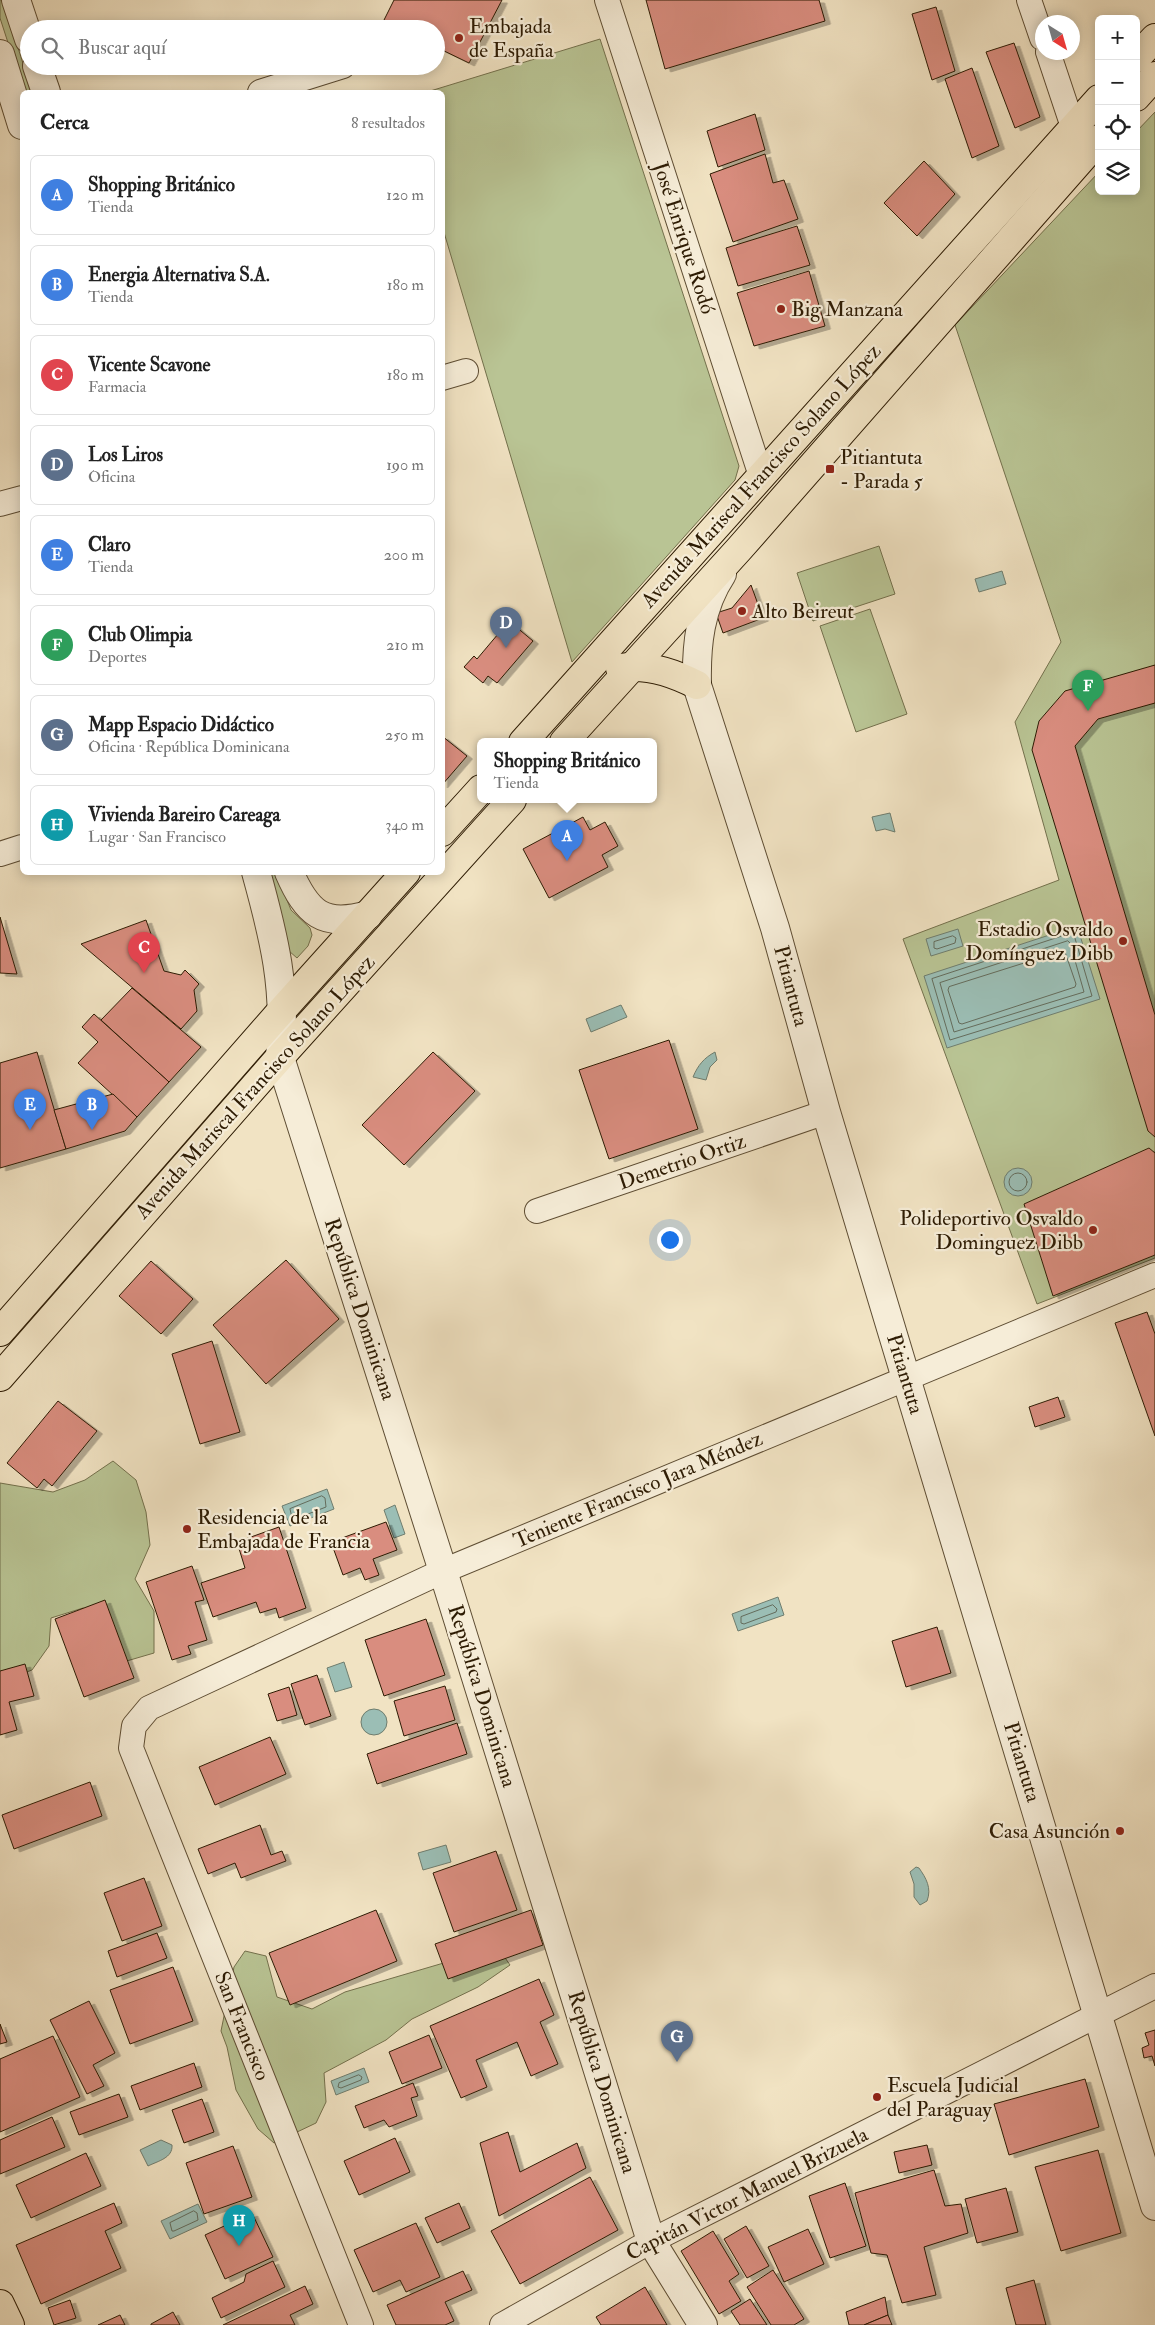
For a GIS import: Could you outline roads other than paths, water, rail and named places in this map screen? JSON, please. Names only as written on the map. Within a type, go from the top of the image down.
[{"type":"main road","points":[[1140,54],[1155,38]]},
{"type":"main road","points":[[1140,93],[1155,76]]},
{"type":"main road","name":"Avenida Mariscal Francisco Solano López","points":[[527,738],[1095,103]]},
{"type":"main road","name":"Avenida Mariscal Francisco Solano López","points":[[568,738],[740,548],[1095,143]]},
{"type":"main road","points":[[583,675],[633,666],[661,671],[698,684]]},
{"type":"main road","points":[[445,829],[477,793]]},
{"type":"main road","name":"Avenida Mariscal Francisco Solano López","points":[[445,874],[509,803]]},
{"type":"main road","name":"Avenida Mariscal Francisco Solano López","points":[[0,1332],[283,1009],[403,875]]},
{"type":"main road","name":"Avenida Mariscal Francisco Solano López","points":[[0,1377],[280,1057],[444,875]]},
{"type":"main road","points":[[0,2304],[10,2325]]},
{"type":"street","points":[[16,0],[23,20]]},
{"type":"street","name":"José Enrique Rodó","points":[[607,0],[761,476]]},
{"type":"street","points":[[1029,0],[1035,18]]},
{"type":"street","points":[[0,54],[20,119]]},
{"type":"street","points":[[1051,60],[1073,127]]},
{"type":"street","points":[[41,75],[45,90]]},
{"type":"street","points":[[266,90],[314,75]]},
{"type":"street","points":[[445,377],[466,371]]},
{"type":"street","points":[[0,504],[20,499]]},
{"type":"street","name":"Pitiantuta","points":[[740,548],[711,590],[703,616],[696,656],[698,684],[775,928],[826,1112],[1155,2206]]},
{"type":"street","points":[[0,854],[20,848]]},
{"type":"street","points":[[257,875],[274,938],[280,969],[283,1009],[280,1057]]},
{"type":"street","points":[[291,875],[308,907],[318,914],[329,918],[347,920],[368,915]]},
{"type":"street","name":"República Dominicana","points":[[280,1057],[443,1571],[651,2241],[703,2325]]},
{"type":"street","name":"Demetrio Ortiz","points":[[537,1211],[826,1112]]},
{"type":"street","name":"Teniente Francisco Jara Méndez","points":[[134,1726],[149,1708],[443,1571],[1155,1275]]},
{"type":"street","name":"San Francisco","points":[[134,1726],[131,1748],[361,2325]]},
{"type":"street","name":"Capitán Victor Manuel Brizuela","points":[[502,2325],[651,2241],[1155,1986]]},
{"type":"water","points":[[1002,571],[1006,584],[979,592],[975,579]]},
{"type":"water","points":[[890,813],[895,832],[885,829],[876,831],[872,817]]},
{"type":"water","points":[[1077,926],[1100,999],[947,1048],[924,976]]},
{"type":"water","points":[[958,929],[963,946],[931,956],[926,939]]},
{"type":"water","points":[[621,1005],[627,1017],[591,1032],[586,1019]]},
{"type":"water","points":[[715,1052],[717,1060],[710,1067],[706,1080],[693,1077],[702,1062]]},
{"type":"water","points":[[1018,1168],[1028,1172],[1032,1182],[1028,1192],[1018,1196],[1008,1192],[1004,1182],[1008,1172]]},
{"type":"water","points":[[327,1489],[334,1509],[290,1526],[282,1506]]},
{"type":"water","points":[[395,1505],[405,1534],[394,1538],[384,1510]]},
{"type":"water","points":[[778,1597],[784,1615],[738,1631],[732,1614]]},
{"type":"water","points":[[344,1662],[352,1687],[335,1692],[327,1668]]},
{"type":"water","points":[[374,1709],[383,1713],[387,1722],[383,1731],[374,1735],[365,1731],[361,1722],[365,1713]]},
{"type":"water","points":[[446,1845],[451,1862],[423,1870],[418,1853]]},
{"type":"water","points":[[916,1867],[919,1868],[929,1887],[927,1901],[920,1905],[914,1897],[914,1884],[910,1872]]},
{"type":"water","points":[[364,2068],[369,2082],[336,2095],[331,2081]]},
{"type":"water","points":[[161,2140],[172,2145],[170,2153],[148,2166],[140,2150]]},
{"type":"water","points":[[198,2204],[207,2222],[170,2239],[161,2221]]},
{"type":"place","name":"Embajada de España","points":[[459,38]]},
{"type":"place","name":"Big Manzana","points":[[781,309]]},
{"type":"place","name":"Pitiantuta - Parada 5","points":[[830,469]]},
{"type":"place","name":"Alto Beireut","points":[[742,611]]},
{"type":"place","name":"Los Liros","points":[[506,648]]},
{"type":"place","name":"Club Olimpia","points":[[1088,711]]},
{"type":"place","name":"Shopping Británico","points":[[567,861]]},
{"type":"place","name":"Estadio Osvaldo Domínguez Dibb","points":[[1123,941]]},
{"type":"place","name":"Vicente Scavone","points":[[144,973]]},
{"type":"place","name":"Claro","points":[[30,1130]]},
{"type":"place","name":"Energia Alternativa S.A.","points":[[92,1130]]},
{"type":"place","name":"Polideportivo Osvaldo Dominguez Dibb","points":[[1093,1230]]},
{"type":"place","name":"Residencia de la Embajada de Francia","points":[[187,1529]]},
{"type":"place","name":"Casa Asunción","points":[[1120,1831]]},
{"type":"place","name":"Mapp Espacio Didáctico","points":[[677,2062]]},
{"type":"place","name":"Escuela Judicial del Paraguay","points":[[877,2097]]},
{"type":"place","name":"Vivienda Bareiro Careaga","points":[[239,2246]]}]
